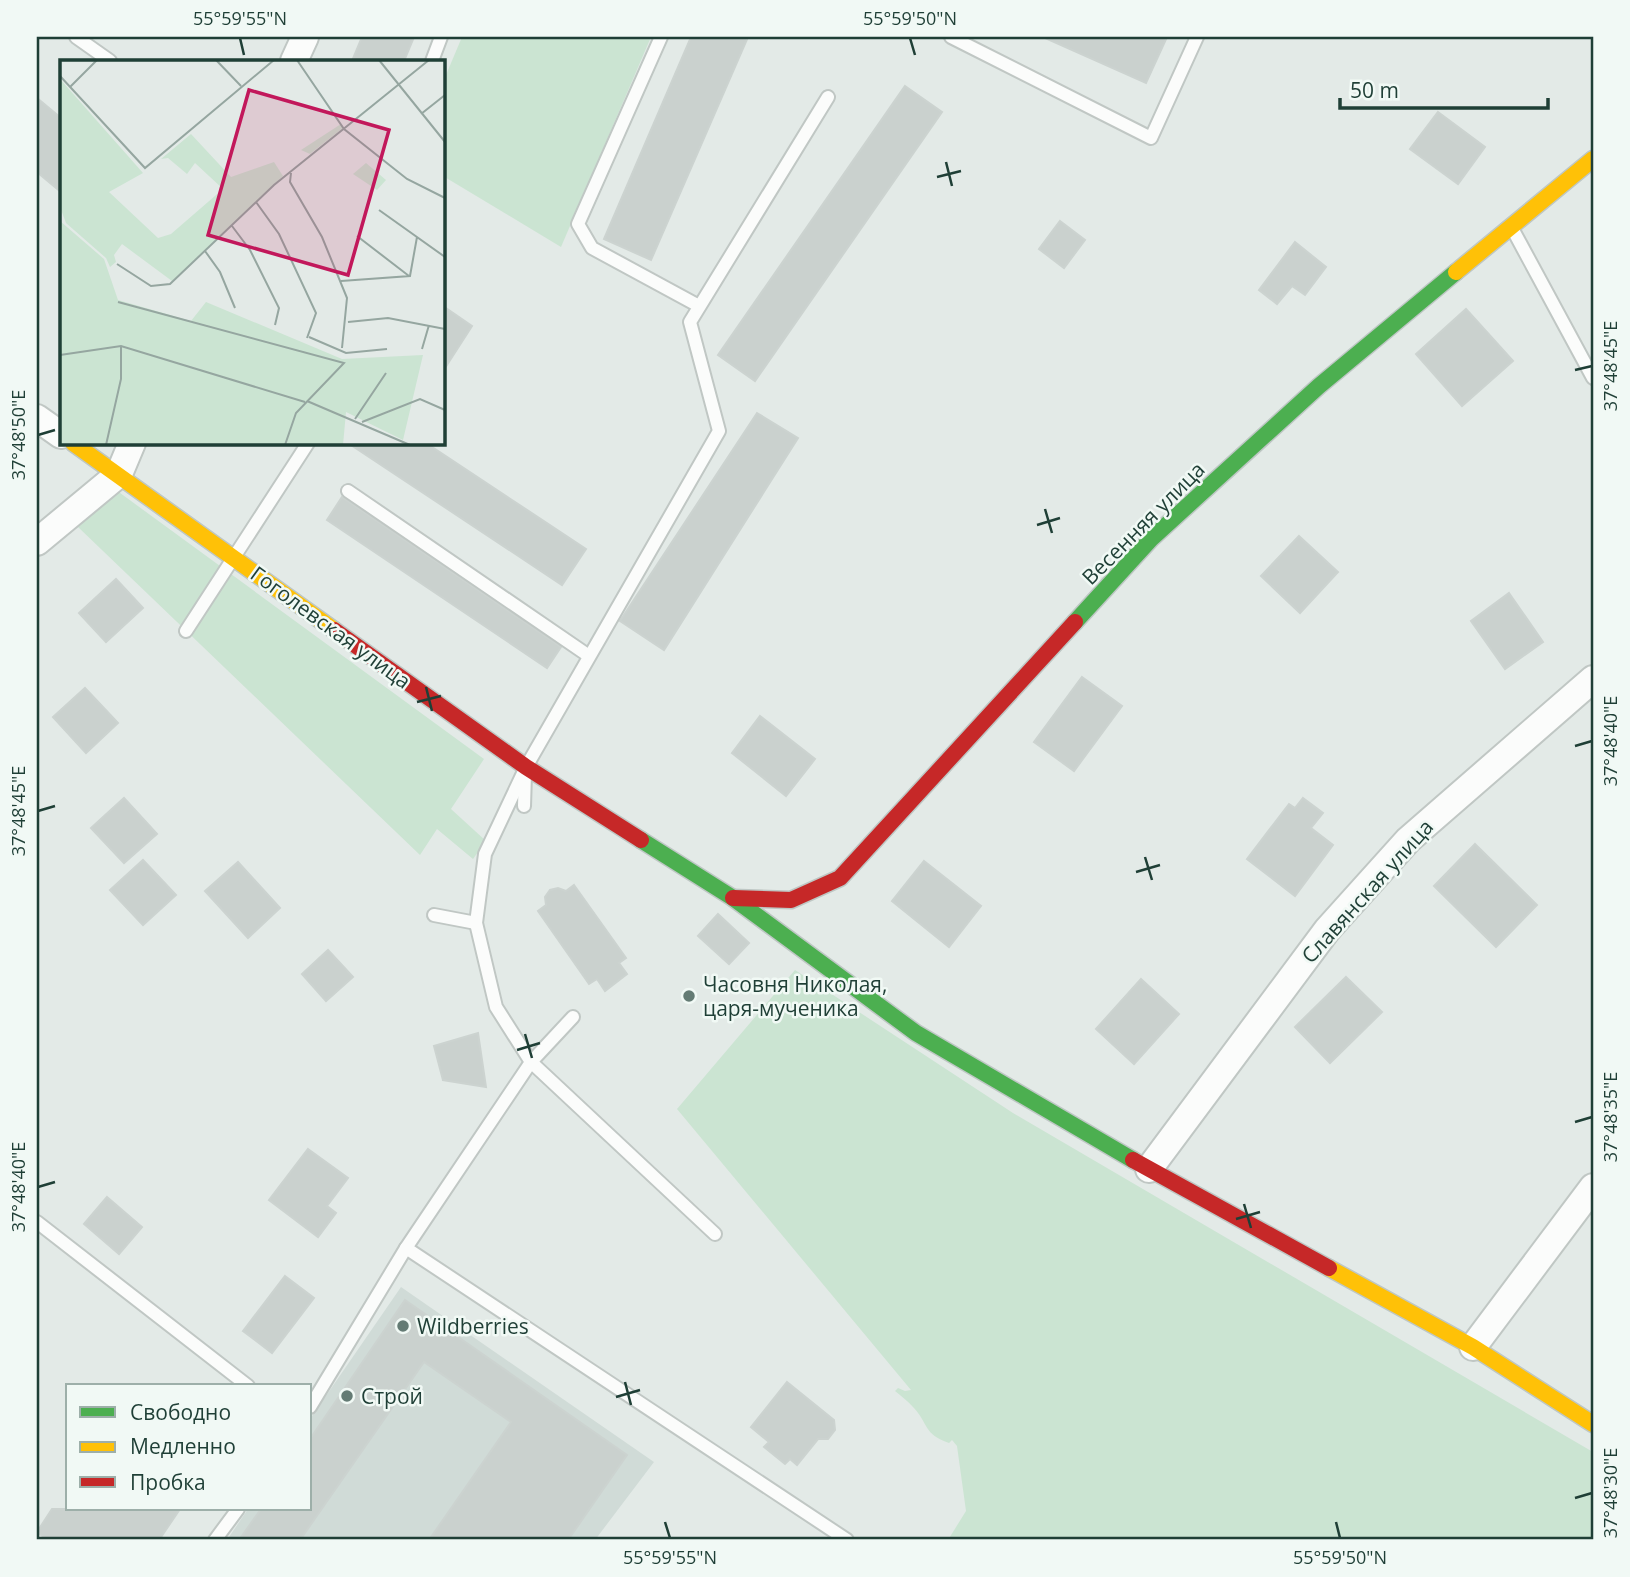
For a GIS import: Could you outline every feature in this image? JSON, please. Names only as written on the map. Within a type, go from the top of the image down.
[{"type":"street","points":[[294,60],[305,37]]},
{"type":"street","name":"Весенняя улица","points":[[733,898],[791,900],[839,878],[1151,539],[1319,386],[1593,159]]},
{"type":"street","points":[[37,418],[60,434]]},
{"type":"street","name":"Гоголевская улица","points":[[74,444],[526,767],[733,898],[776,935],[916,1033],[1149,1169],[1473,1347],[1593,1424]]},
{"type":"street","points":[[37,542],[119,474],[132,444]]},
{"type":"street","name":"Славянская улица","points":[[1149,1169],[1327,930],[1408,839],[1593,679]]},
{"type":"street","points":[[1473,1347],[1593,1187]]},
{"type":"lane","points":[[76,37],[109,60]]},
{"type":"lane","points":[[432,60],[441,37]]},
{"type":"lane","points":[[661,37],[578,225],[592,248],[699,306]]},
{"type":"lane","points":[[951,37],[1151,138],[1197,37]]},
{"type":"lane","points":[[715,1234],[531,1062],[496,1007],[476,923],[485,854],[526,767],[719,431],[690,322],[828,97]]},
{"type":"lane","points":[[1511,227],[1593,378]]},
{"type":"lane","points":[[186,631],[307,444]]},
{"type":"lane","points":[[348,491],[589,656]]},
{"type":"lane","points":[[524,806],[526,767]]},
{"type":"lane","points":[[434,915],[476,923]]},
{"type":"lane","points":[[312,1404],[406,1248],[531,1062],[573,1017]]},
{"type":"lane","points":[[37,1222],[245,1384]]},
{"type":"lane","points":[[406,1248],[848,1540]]},
{"type":"lane","points":[[215,1540],[237,1510]]},
{"type":"shaded area","points":[[401,1287],[654,1462],[595,1540],[227,1540],[247,1510],[312,1510],[312,1416]]},
{"type":"green space","points":[[462,37],[651,37],[561,247],[444,177],[444,80]]},
{"type":"green space","points":[[116,490],[484,759],[451,809],[486,841],[473,859],[437,829],[420,855],[78,527]]},
{"type":"green space","points":[[795,970],[1013,1113],[1593,1452],[1593,1540],[948,1540],[966,1511],[957,1446],[952,1440],[949,1443],[935,1436],[913,1407],[895,1391],[898,1388],[911,1390],[677,1109]]},
{"type":"building","points":[[362,37],[414,37],[404,60],[352,60]]},
{"type":"building","points":[[691,37],[748,37],[651,260],[604,239]]},
{"type":"building","points":[[1043,37],[1167,37],[1146,83]]},
{"type":"building","points":[[905,86],[942,112],[755,381],[718,355]]},
{"type":"building","points":[[37,98],[60,117],[60,191],[37,172]]},
{"type":"building","points":[[1438,112],[1485,147],[1458,184],[1410,149]]},
{"type":"building","points":[[1060,221],[1085,240],[1064,268],[1039,249]]},
{"type":"building","points":[[1295,242],[1326,267],[1305,295],[1292,286],[1277,304],[1259,290]]},
{"type":"building","points":[[444,307],[472,326],[444,369]]},
{"type":"building","points":[[1466,309],[1513,361],[1462,406],[1416,354]]},
{"type":"building","points":[[757,413],[798,438],[664,650],[620,621]]},
{"type":"building","points":[[350,444],[428,444],[586,549],[562,585]]},
{"type":"building","points":[[342,497],[561,647],[547,668],[327,520]]},
{"type":"building","points":[[1299,536],[1338,572],[1300,613],[1261,576]]},
{"type":"building","points":[[116,579],[143,608],[106,642],[79,613]]},
{"type":"building","points":[[1509,593],[1543,642],[1505,669],[1471,621]]},
{"type":"building","points":[[1082,677],[1122,706],[1074,771],[1034,742]]},
{"type":"building","points":[[85,688],[118,723],[86,753],[53,717]]},
{"type":"building","points":[[760,716],[815,759],[786,796],[732,753]]},
{"type":"building","points":[[124,798],[157,834],[124,863],[91,828]]},
{"type":"building","points":[[1303,798],[1323,813],[1311,828],[1333,845],[1295,896],[1247,859],[1289,804],[1295,808]]},
{"type":"building","points":[[1475,844],[1537,905],[1496,947],[1434,886]]},
{"type":"building","points":[[143,860],[176,895],[143,925],[110,890]]},
{"type":"building","points":[[924,861],[981,906],[949,947],[892,901]]},
{"type":"building","points":[[238,862],[280,908],[248,938],[205,891]]},
{"type":"building","points":[[574,885],[626,958],[619,963],[627,974],[605,991],[597,979],[589,984],[538,911],[546,905],[545,897],[550,890],[558,888],[566,891]]},
{"type":"building","points":[[718,914],[749,943],[729,964],[698,936]]},
{"type":"building","points":[[328,950],[353,977],[326,1001],[302,974]]},
{"type":"building","points":[[1346,977],[1382,1012],[1330,1063],[1295,1027]]},
{"type":"building","points":[[1141,979],[1179,1014],[1134,1064],[1096,1029]]},
{"type":"building","points":[[478,1033],[486,1087],[443,1080],[434,1046]]},
{"type":"building","points":[[308,1149],[348,1178],[327,1206],[336,1213],[318,1237],[269,1200]]},
{"type":"building","points":[[107,1197],[142,1227],[119,1254],[84,1224]]},
{"type":"building","points":[[285,1276],[314,1298],[272,1353],[243,1331]]},
{"type":"building","points":[[405,1300],[627,1455],[568,1540],[429,1540],[511,1422],[424,1362],[300,1540],[239,1540],[260,1510],[312,1510],[312,1436]]},
{"type":"building","points":[[787,1382],[834,1420],[835,1430],[828,1439],[818,1439],[797,1465],[790,1459],[785,1464],[764,1447],[769,1442],[751,1427]]},
{"type":"building","points":[[52,1509],[179,1510],[159,1540],[48,1540],[37,1532]]},
{"type":"traffic: fast","points":[[1075,622],[1151,539],[1319,386],[1456,272]]},
{"type":"traffic: fast","points":[[641,840],[733,898],[916,1033],[1133,1160]]},
{"type":"traffic: slow","points":[[1456,272],[1593,159]]},
{"type":"traffic: slow","points":[[74,444],[334,630]]},
{"type":"traffic: slow","points":[[1329,1268],[1473,1347],[1593,1424]]},
{"type":"traffic: jam","points":[[733,898],[791,900],[840,878],[1075,622]]},
{"type":"traffic: jam","points":[[334,630],[526,767],[641,840]]},
{"type":"traffic: jam","points":[[1133,1160],[1329,1268]]},
{"type":"place","name":"Часовня Николая, царя-мученика","points":[[689,996]]},
{"type":"place","name":"Wildberries","points":[[403,1326]]},
{"type":"place","name":"Строй","points":[[347,1396]]}]
